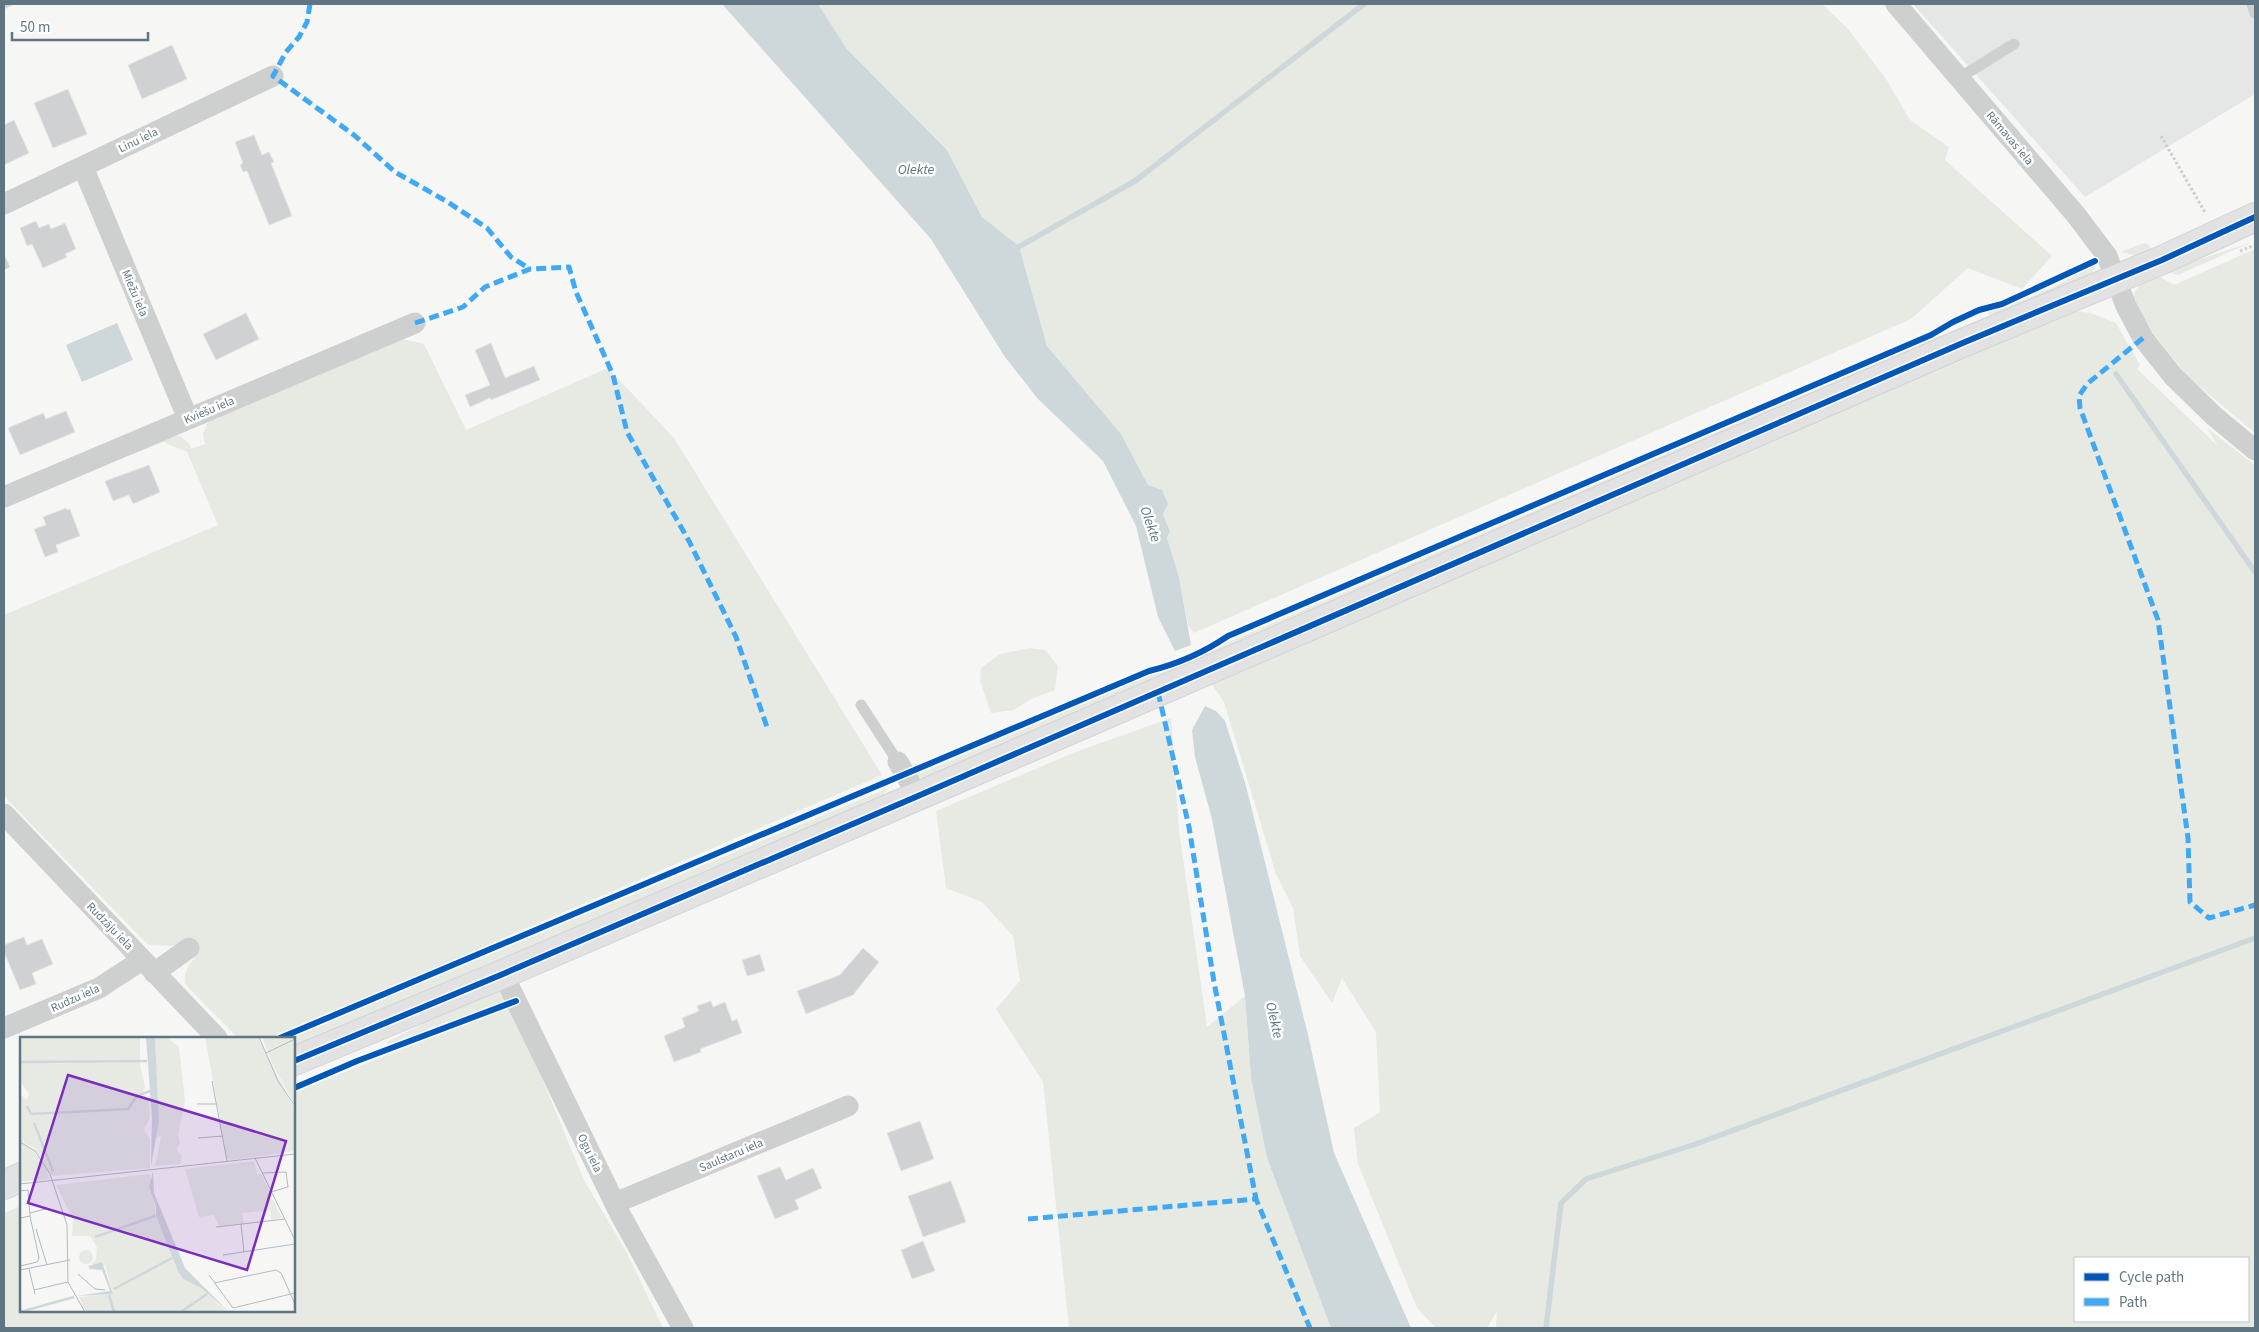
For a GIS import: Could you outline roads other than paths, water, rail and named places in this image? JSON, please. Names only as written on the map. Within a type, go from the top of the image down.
[{"type":"main road","points":[[295,1061],[503,974],[918,796],[2116,278],[2162,260],[2255,218]]},
{"type":"main road","points":[[4,1185],[20,1177]]},
{"type":"street","name":"Rāmavas iela","points":[[1896,4],[2076,215],[2107,256],[2126,306],[2143,338],[2174,376],[2214,416],[2255,450]]},
{"type":"street","name":"Linu iela","points":[[4,204],[273,76]]},
{"type":"street","name":"Miežu iela","points":[[83,167],[188,419]]},
{"type":"street","name":"Kviešu iela","points":[[4,498],[415,322]]},
{"type":"street","points":[[898,762],[918,796]]},
{"type":"street","name":"Rudzāju iela","points":[[4,814],[216,1037]]},
{"type":"street","name":"Rudzu iela","points":[[4,1028],[189,948]]},
{"type":"street","name":"Ogu iela","points":[[503,974],[615,1203],[683,1328]]},
{"type":"street","name":"Saulstaru iela","points":[[615,1203],[848,1106]]},
{"type":"lane","points":[[2252,4],[2255,13]]},
{"type":"lane","points":[[1959,78],[2014,44]]},
{"type":"lane","points":[[861,705],[898,762]]},
{"type":"water","name":"Olekte","points":[[722,4],[818,4],[847,49],[947,150],[982,217],[1019,246],[1047,346],[1121,434],[1148,485],[1162,490],[1168,504],[1163,515],[1170,531],[1167,538],[1179,577],[1191,645],[1175,651],[1158,617],[1136,526],[1103,461],[1038,399],[1005,357],[931,239]]},
{"type":"water","points":[[117,323],[133,360],[82,382],[66,345]]},
{"type":"water","name":"Olekte","points":[[1205,706],[1216,711],[1225,721],[1246,786],[1308,1035],[1334,1153],[1411,1328],[1331,1328],[1267,1158],[1251,1078],[1245,996],[1212,819],[1195,757],[1192,730]]},
{"type":"waterway","points":[[1013,250],[1135,181],[1364,4]]},
{"type":"waterway","points":[[2116,374],[2255,572]]},
{"type":"waterway","points":[[1546,1328],[1561,1203],[1586,1179],[1696,1144],[2255,938]]}]
